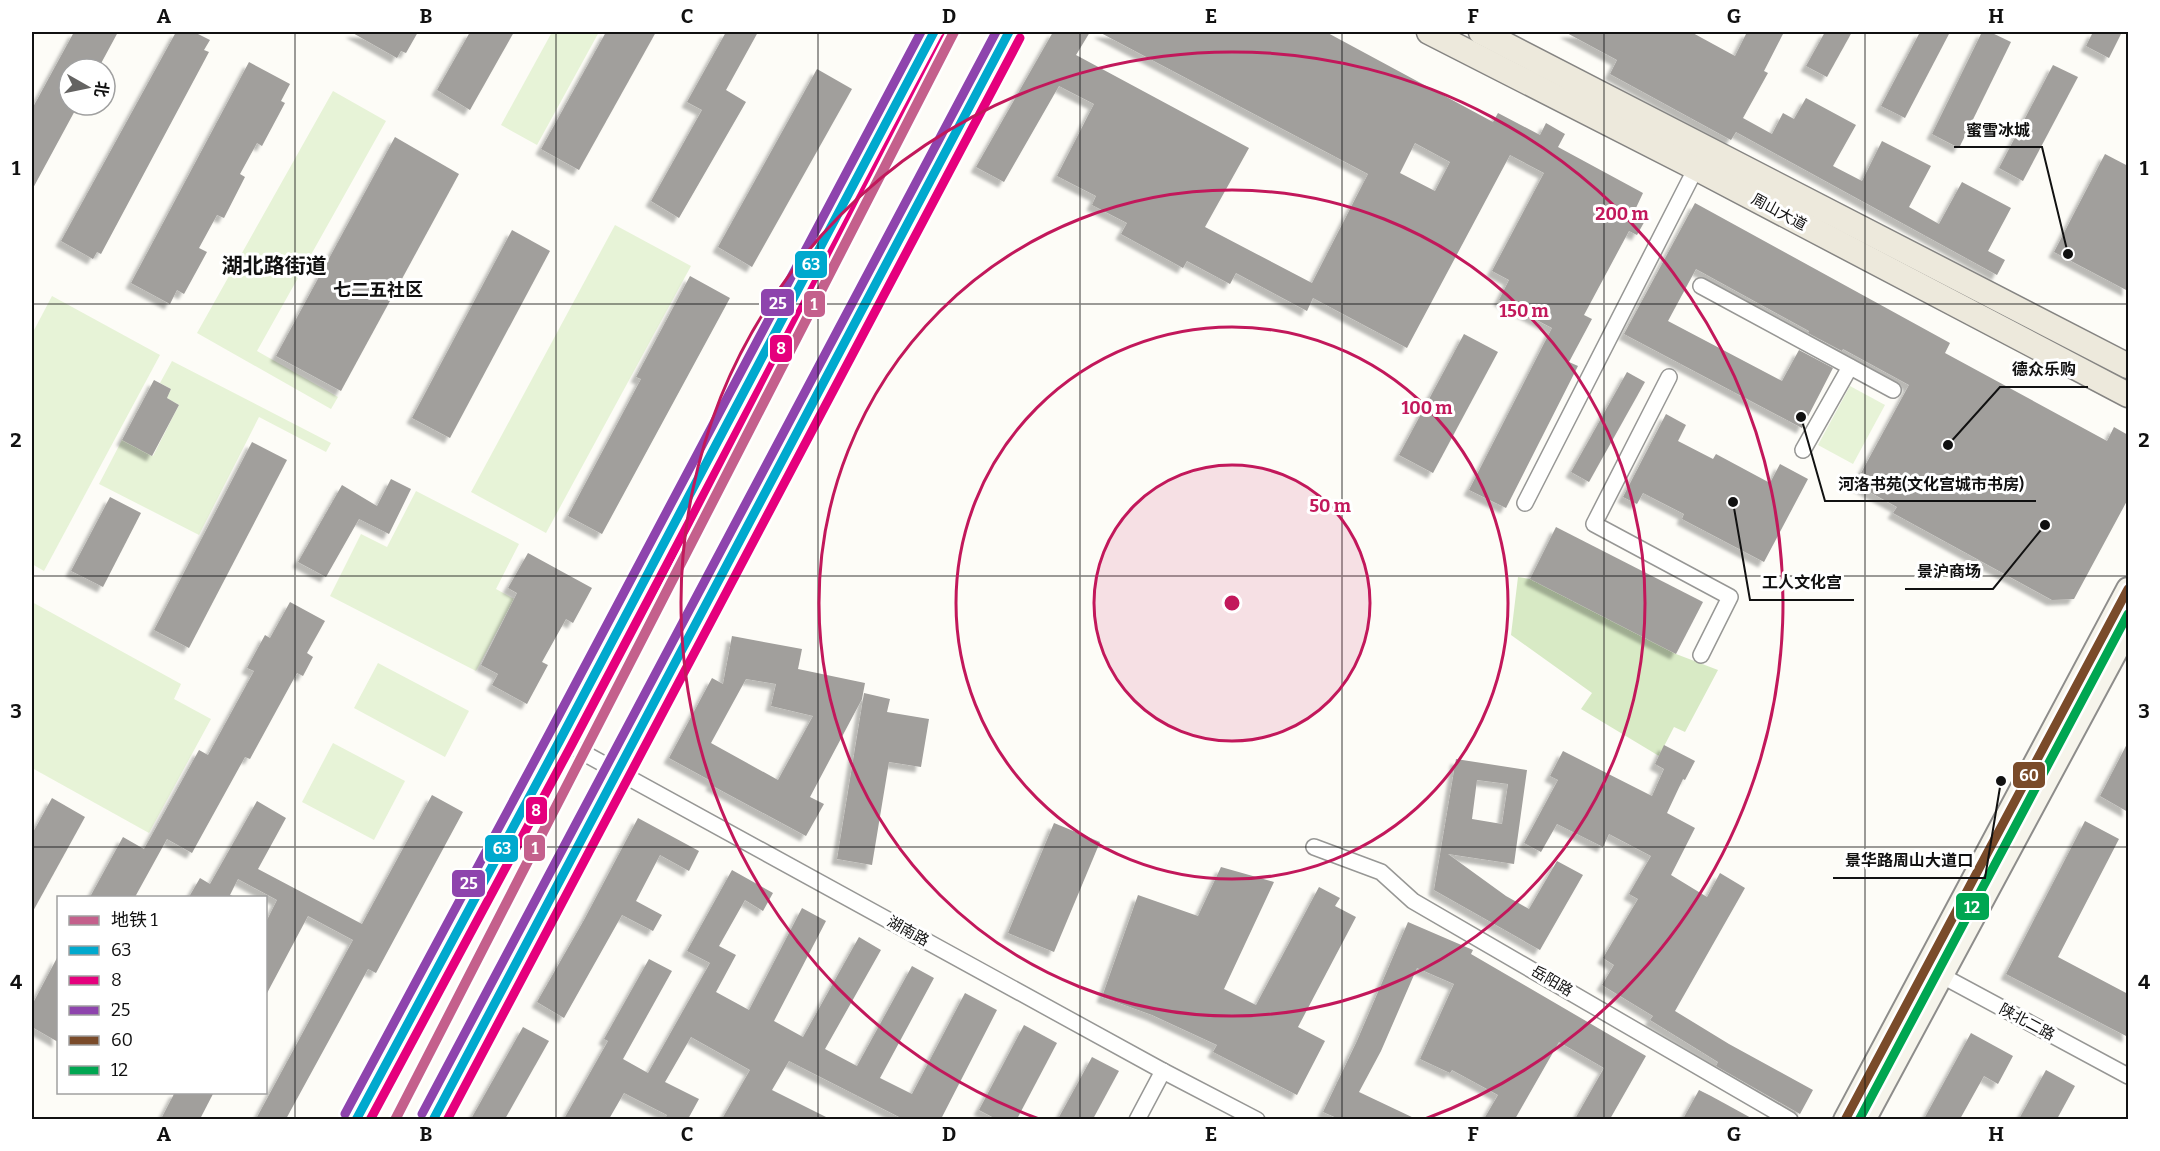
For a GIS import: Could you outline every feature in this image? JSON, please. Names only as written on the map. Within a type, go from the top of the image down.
[{"type":"main road","points":[[356,1119],[560,740],[934,32]]},
{"type":"main road","points":[[433,1119],[1009,32]]},
{"type":"main road","name":"周山大道","points":[[1429,32],[1696,168],[2128,395]]},
{"type":"main road","name":"周山大道","points":[[1481,32],[2128,366]]},
{"type":"main road","points":[[1864,1119],[1934,972],[2128,589]]},
{"type":"main road","points":[[1845,1119],[1934,972],[2128,629]]},
{"type":"street","points":[[1525,503],[1696,168]]},
{"type":"street","points":[[1701,286],[1893,390]]},
{"type":"street","points":[[1803,450],[1850,367]]},
{"type":"street","points":[[1669,377],[1594,524],[1730,597],[1701,655]]},
{"type":"street","name":"湖南路","points":[[560,740],[1163,1071],[1257,1119]]},
{"type":"street","name":"岳阳路","points":[[1314,847],[1381,872],[1413,901],[1790,1119]]},
{"type":"street","name":"陕北二路","points":[[1934,972],[2128,1076]]},
{"type":"street","points":[[1137,1119],[1163,1071]]},
{"type":"green space","points":[[552,32],[599,32],[537,145],[501,125]]},
{"type":"green space","points":[[333,91],[386,121],[257,351],[338,397],[331,409],[197,333]]},
{"type":"green space","points":[[615,225],[691,266],[546,533],[471,492]]},
{"type":"green space","points":[[52,296],[160,355],[44,571],[32,564],[32,334]]},
{"type":"green space","points":[[172,361],[331,443],[326,452],[259,417],[199,535],[99,484],[122,440],[153,456],[179,405],[167,398],[171,389],[160,383]]},
{"type":"green space","points":[[1850,386],[1885,405],[1853,464],[1818,445]]},
{"type":"green space","points":[[416,491],[519,544],[496,589],[514,599],[476,671],[330,596],[361,534],[387,547]]},
{"type":"green space","points":[[1518,577],[1530,579],[1676,654],[1718,670],[1685,732],[1674,727],[1659,756],[1581,709],[1592,693],[1511,635]]},
{"type":"green space","points":[[32,602],[181,684],[174,699],[211,719],[149,833],[32,768]]},
{"type":"green space","points":[[378,663],[469,711],[445,757],[354,708]]},
{"type":"green space","points":[[333,743],[405,781],[374,840],[302,802]]},
{"type":"building","points":[[74,32],[118,32],[104,57],[60,57]]},
{"type":"building","points":[[176,32],[194,32],[210,40],[204,50],[209,52],[101,254],[97,252],[93,259],[61,241]]},
{"type":"building","points":[[351,32],[418,32],[406,53],[401,51],[397,58]]},
{"type":"building","points":[[470,32],[514,32],[470,110],[437,90]]},
{"type":"building","points":[[606,32],[656,32],[579,170],[541,149]]},
{"type":"building","points":[[726,32],[758,32],[726,90],[746,102],[679,218],[651,201],[702,110],[687,102]]},
{"type":"building","points":[[1053,32],[1090,32],[1076,55],[1249,148],[1205,227],[1312,283],[1368,174],[1099,32],[1326,32],[1493,122],[1498,113],[1540,135],[1546,123],[1565,134],[1558,147],[1643,193],[1635,210],[1647,217],[1637,235],[1629,231],[1584,315],[1592,319],[1569,362],[1578,366],[1506,508],[1469,490],[1552,328],[1499,300],[1509,280],[1492,271],[1544,173],[1510,155],[1407,348],[1313,298],[1307,311],[1236,273],[1230,284],[1187,261],[1183,268],[1121,234],[1127,223],[1092,205],[1096,196],[1057,176],[1094,104],[1059,86],[1004,182],[976,167]],"holes":[[[1415,143],[1450,162],[1435,191],[1400,173]]]},
{"type":"building","points":[[1565,32],[1691,32],[1735,56],[1747,32],[1784,32],[1764,71],[1768,73],[1743,118],[1772,134],[1783,113],[1794,119],[1806,98],[1856,125],[1833,166],[1862,181],[1882,141],[1931,166],[1909,207],[1939,224],[1962,182],[2011,208],[1988,251],[2005,260],[1997,275],[1736,132],[1731,140],[1610,74],[1617,60]]},
{"type":"building","points":[[1825,32],[1852,32],[1827,77],[1806,66]]},
{"type":"building","points":[[1920,32],[1950,32],[1905,118],[1881,106]]},
{"type":"building","points":[[1982,32],[1990,32],[2011,42],[1959,148],[1932,134]]},
{"type":"building","points":[[2093,32],[2122,32],[2109,58],[2086,46]]},
{"type":"building","points":[[249,62],[290,84],[281,101],[285,103],[262,146],[257,143],[240,174],[245,177],[224,218],[217,215],[199,248],[207,252],[184,294],[177,290],[170,304],[131,283]]},
{"type":"building","points":[[57,63],[57,117],[72,117],[32,190],[32,109]]},
{"type":"building","points":[[2053,65],[2078,77],[2023,181],[1999,168]]},
{"type":"building","points":[[817,69],[852,89],[752,267],[718,247]]},
{"type":"building","points":[[395,137],[459,174],[341,391],[276,356]]},
{"type":"building","points":[[2105,154],[2128,166],[2128,291],[2054,252]]},
{"type":"building","points":[[1695,203],[1950,343],[1945,353],[2107,441],[2114,427],[2128,435],[2128,499],[2074,599],[2052,600],[1893,513],[1897,507],[1855,484],[1909,385],[1808,333],[1809,331],[1696,269],[1668,321],[1782,381],[1799,350],[1833,368],[1802,428],[1624,334]]},
{"type":"building","points":[[512,230],[550,251],[450,438],[412,418]]},
{"type":"building","points":[[690,276],[730,298],[602,534],[568,516],[641,379],[636,377]]},
{"type":"building","points":[[1464,334],[1498,352],[1433,473],[1399,455]]},
{"type":"building","points":[[1627,372],[1645,382],[1589,482],[1571,472]]},
{"type":"building","points":[[154,380],[171,389],[167,398],[179,405],[152,456],[122,440]]},
{"type":"building","points":[[1666,414],[1686,425],[1678,441],[1713,459],[1716,454],[1770,483],[1780,464],[1808,479],[1764,562],[1682,519],[1684,514],[1643,493],[1637,504],[1623,497]]},
{"type":"building","points":[[252,442],[287,460],[189,648],[154,630]]},
{"type":"building","points":[[391,479],[411,489],[389,534],[359,519],[326,577],[298,562],[342,485],[377,506]]},
{"type":"building","points":[[110,497],[141,513],[103,587],[71,571]]},
{"type":"building","points":[[1556,527],[1703,602],[1676,654],[1530,579]]},
{"type":"building","points":[[528,553],[592,588],[573,623],[566,619],[542,662],[548,665],[527,704],[492,685],[498,674],[481,665],[517,593],[508,588]]},
{"type":"building","points":[[290,602],[325,621],[307,653],[313,657],[303,676],[297,673],[250,759],[245,757],[192,853],[167,839],[136,896],[91,896],[123,837],[144,849],[199,750],[208,755],[254,671],[247,668],[265,635],[270,638]]},
{"type":"building","points":[[732,636],[802,649],[798,669],[865,683],[862,699],[810,797],[824,804],[806,836],[711,785],[713,782],[669,758],[712,678],[723,684]],"holes":[[[746,679],[776,684],[771,706],[813,716],[778,780],[711,743]]]},
{"type":"building","points":[[864,693],[890,699],[887,712],[929,719],[921,767],[889,762],[872,865],[837,859]]},
{"type":"building","points":[[2128,742],[2128,812],[2100,796]]},
{"type":"building","points":[[1664,745],[1695,761],[1685,780],[1683,779],[1667,813],[1695,828],[1671,875],[1707,897],[1720,873],[1745,888],[1675,1011],[1729,1044],[1813,1090],[1800,1114],[1716,1066],[1718,1062],[1650,1020],[1653,1016],[1602,985],[1614,965],[1603,958],[1638,899],[1629,894],[1651,856],[1609,834],[1603,847],[1557,824],[1541,852],[1524,843],[1558,780],[1550,776],[1563,751],[1652,796],[1664,769],[1655,764]]},
{"type":"building","points":[[1456,759],[1527,770],[1514,864],[1448,854],[1506,896],[1529,909],[1557,861],[1583,875],[1540,950],[1434,890]],"holes":[[[1477,780],[1508,784],[1502,824],[1472,819]]]},
{"type":"building","points":[[432,795],[463,812],[376,973],[368,969],[286,1119],[256,1119],[353,940],[308,916],[267,993],[267,920],[277,900],[238,879],[230,895],[232,896],[190,896],[200,878],[210,884],[257,801],[286,818],[258,869],[362,924]]},
{"type":"building","points":[[52,798],[85,817],[32,913],[32,834]]},
{"type":"building","points":[[638,818],[699,851],[689,871],[660,855],[636,901],[662,915],[653,931],[622,915],[564,1018],[537,1002]]},
{"type":"building","points":[[2085,821],[2119,839],[2058,957],[2128,994],[2128,1037],[2006,974]]},
{"type":"building","points":[[1054,823],[1100,842],[1054,952],[1008,933]]},
{"type":"building","points":[[1221,867],[1274,882],[1224,989],[1256,1005],[1319,887],[1340,898],[1335,906],[1356,917],[1298,1027],[1325,1041],[1297,1095],[1213,1052],[1217,1045],[1152,1015],[1102,997],[1138,895],[1198,916]]},
{"type":"building","points":[[732,870],[773,893],[763,911],[745,900],[719,946],[736,955],[716,992],[749,1010],[802,908],[826,921],[774,1021],[803,1037],[859,937],[881,950],[825,1049],[857,1066],[912,966],[934,978],[880,1078],[912,1094],[965,993],[997,1010],[941,1119],[903,1119],[789,1061],[772,1090],[830,1119],[722,1119],[750,1070],[691,1037],[665,1082],[699,1099],[688,1119],[665,1119],[667,1115],[624,1093],[609,1119],[564,1119],[608,1041],[604,1039],[649,959],[672,971],[623,1059],[648,1073],[710,963],[687,951]]},
{"type":"building","points":[[1408,922],[1473,950],[1471,954],[1646,1056],[1610,1119],[1575,1119],[1604,1068],[1559,1042],[1515,1119],[1484,1119],[1498,1095],[1452,1070],[1450,1073],[1420,1059],[1454,984],[1417,968],[1381,1051],[1359,1092],[1416,1119],[1339,1119],[1323,1112],[1357,1041]]},
{"type":"building","points":[[57,958],[57,1041],[32,1027],[32,1005]]},
{"type":"building","points":[[1024,1025],[1057,1043],[1017,1119],[996,1119],[979,1110]]},
{"type":"building","points":[[523,1027],[549,1041],[505,1119],[471,1119]]},
{"type":"building","points":[[1971,1033],[2013,1056],[1998,1084],[1984,1076],[1960,1119],[1924,1119]]},
{"type":"building","points":[[1092,1057],[1119,1071],[1093,1119],[1058,1119]]},
{"type":"building","points":[[2046,1070],[2075,1086],[2057,1119],[2019,1119]]},
{"type":"building","points":[[1699,1090],[1711,1096],[1753,1119],[1683,1119]]},
{"type":"building","points":[[174,1094],[213,1094],[200,1119],[161,1119]]},
{"type":"metro line","name":"1","points":[[395,1120],[954,32]]},
{"type":"transit line","name":"25","points":[[345,1114],[921,32]]},
{"type":"transit line","name":"63","points":[[356,1120],[560,740],[934,32]]},
{"type":"transit line","name":"25","points":[[422,1114],[996,32]]},
{"type":"transit line","name":"63","points":[[433,1120],[1009,32]]},
{"type":"transit line","name":"8","points":[[370,1120],[571,746],[945,38]]},
{"type":"transit line","name":"8","points":[[447,1120],[1020,38]]},
{"type":"transit line","name":"60","points":[[1845,1120],[2128,589]]},
{"type":"transit line","name":"12","points":[[1859,1120],[2128,614]]},
{"type":"place","name":"蜜雪冰城","points":[[2068,254]]},
{"type":"place","name":"河洛书苑(文化宫城市书房)","points":[[1801,417]]},
{"type":"place","name":"德众乐购","points":[[1948,445]]},
{"type":"place","name":"工人文化宫","points":[[1733,502]]},
{"type":"place","name":"景沪商场","points":[[2045,525]]},
{"type":"place","name":"景华路周山大道口","points":[[2001,781]]},
{"type":"district","name":"湖北路街道","points":[[274,266]]},
{"type":"district","name":"七二五社区","points":[[378,290]]}]
